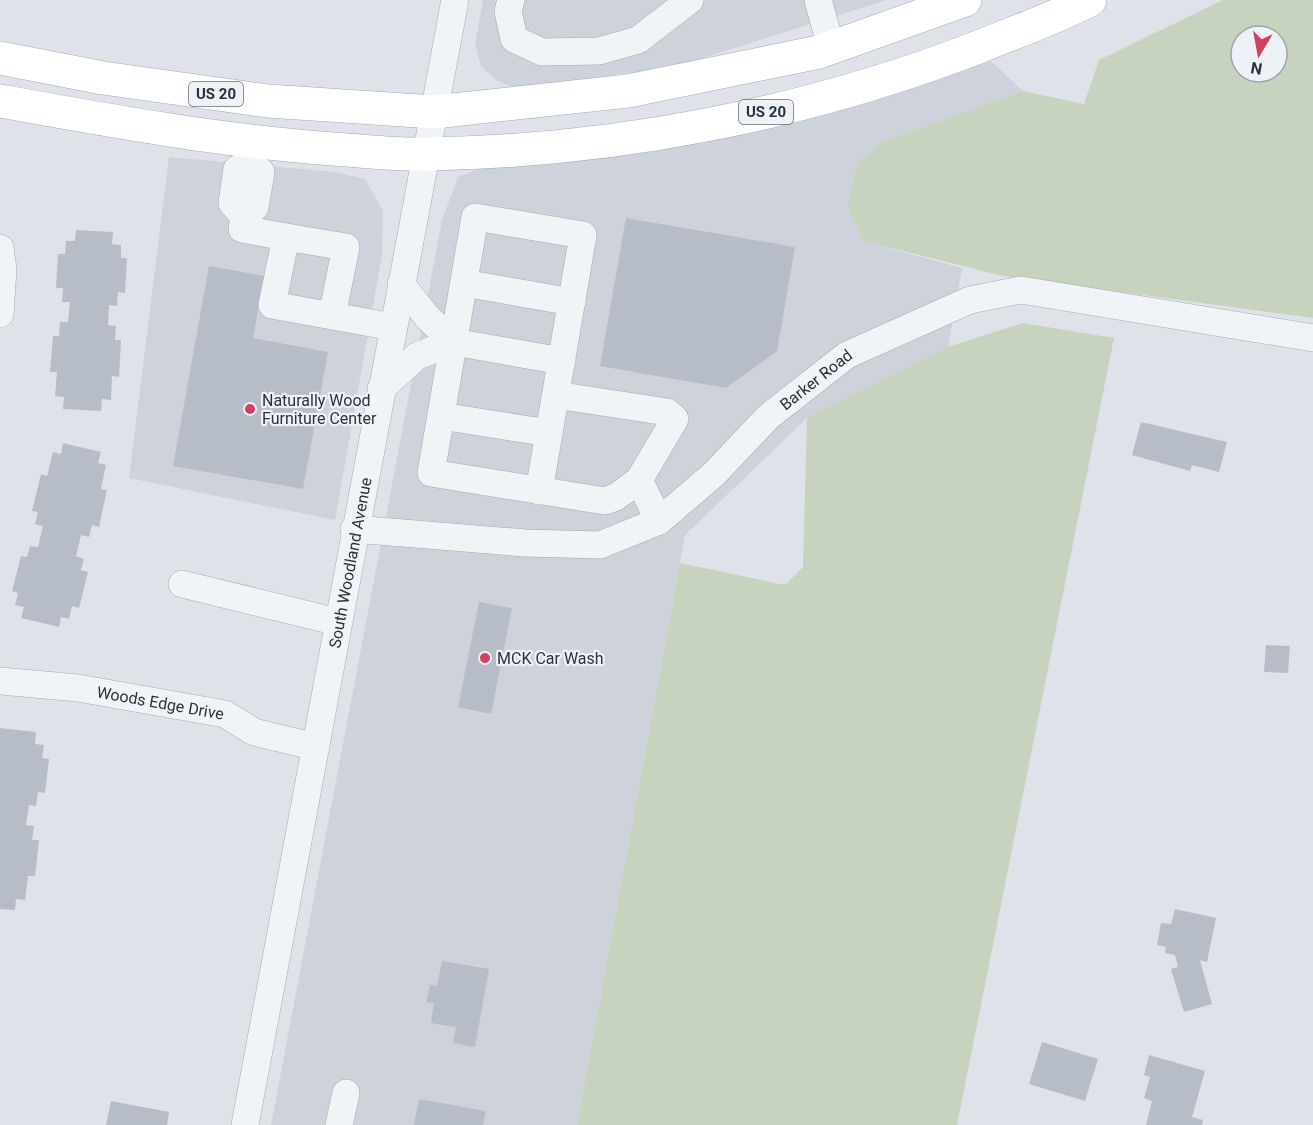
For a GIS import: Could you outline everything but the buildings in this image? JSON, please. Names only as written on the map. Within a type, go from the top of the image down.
[{"type":"main road","name":"US 20","points":[[0,58],[103,78],[268,101],[434,112],[628,91],[831,47],[965,0]]},
{"type":"main road","name":"US 20","points":[[0,101],[156,129],[252,152],[426,155],[643,136],[734,119],[841,93],[933,64],[1063,14],[1090,0]]},
{"type":"street","name":"South Woodland Avenue","points":[[245,1125],[316,747],[354,529],[455,0]]},
{"type":"street","points":[[511,0],[508,11],[514,39],[542,52],[599,51],[638,40],[690,0]]},
{"type":"street","points":[[818,0],[831,47]]},
{"type":"street","points":[[252,152],[261,172],[255,207],[244,216],[242,229],[346,247],[332,316]]},
{"type":"street","points":[[539,490],[584,235],[476,217],[431,473],[605,501],[616,497],[639,480],[675,419],[667,412],[556,395]]},
{"type":"street","points":[[286,237],[272,305],[393,327]]},
{"type":"street","points":[[0,248],[3,269],[0,314]]},
{"type":"street","points":[[464,283],[572,302]]},
{"type":"street","points":[[401,284],[428,318],[454,342]]},
{"type":"street","name":"Barker Road","points":[[354,529],[525,543],[600,545],[659,521],[714,474],[768,417],[847,355],[970,300],[1021,290],[1313,338]]},
{"type":"street","points":[[381,389],[417,356],[454,342],[562,361]]},
{"type":"street","points":[[441,416],[549,434]]},
{"type":"street","points":[[639,480],[659,521]]},
{"type":"street","points":[[182,584],[338,622]]},
{"type":"street","name":"Woods Edge Drive","points":[[0,681],[78,688],[225,714],[254,732],[316,747]]},
{"type":"street","points":[[339,1125],[346,1093]]},
{"type":"shaded area","points":[[483,0],[887,0],[674,67],[516,88],[497,81],[481,66],[475,44]]},
{"type":"shaded area","points":[[991,61],[1023,91],[881,142],[863,241],[962,268],[948,347],[807,418],[685,535],[577,1125],[271,1125],[442,220],[458,177],[488,165],[866,99]]},
{"type":"shaded area","points":[[169,157],[334,172],[365,179],[383,211],[382,255],[335,520],[129,478]]},
{"type":"green space","points":[[1223,0],[1313,0],[1313,318],[1003,276],[863,241],[848,208],[857,164],[881,142],[1023,91],[1084,104],[1099,60]]},
{"type":"green space","points":[[1023,323],[1114,338],[957,1125],[577,1125],[680,563],[785,585],[803,567],[807,418],[948,347]]},
{"type":"place","name":"Naturally Wood Furniture Center","points":[[250,409]]},
{"type":"place","name":"MCK Car Wash","points":[[485,658]]}]
